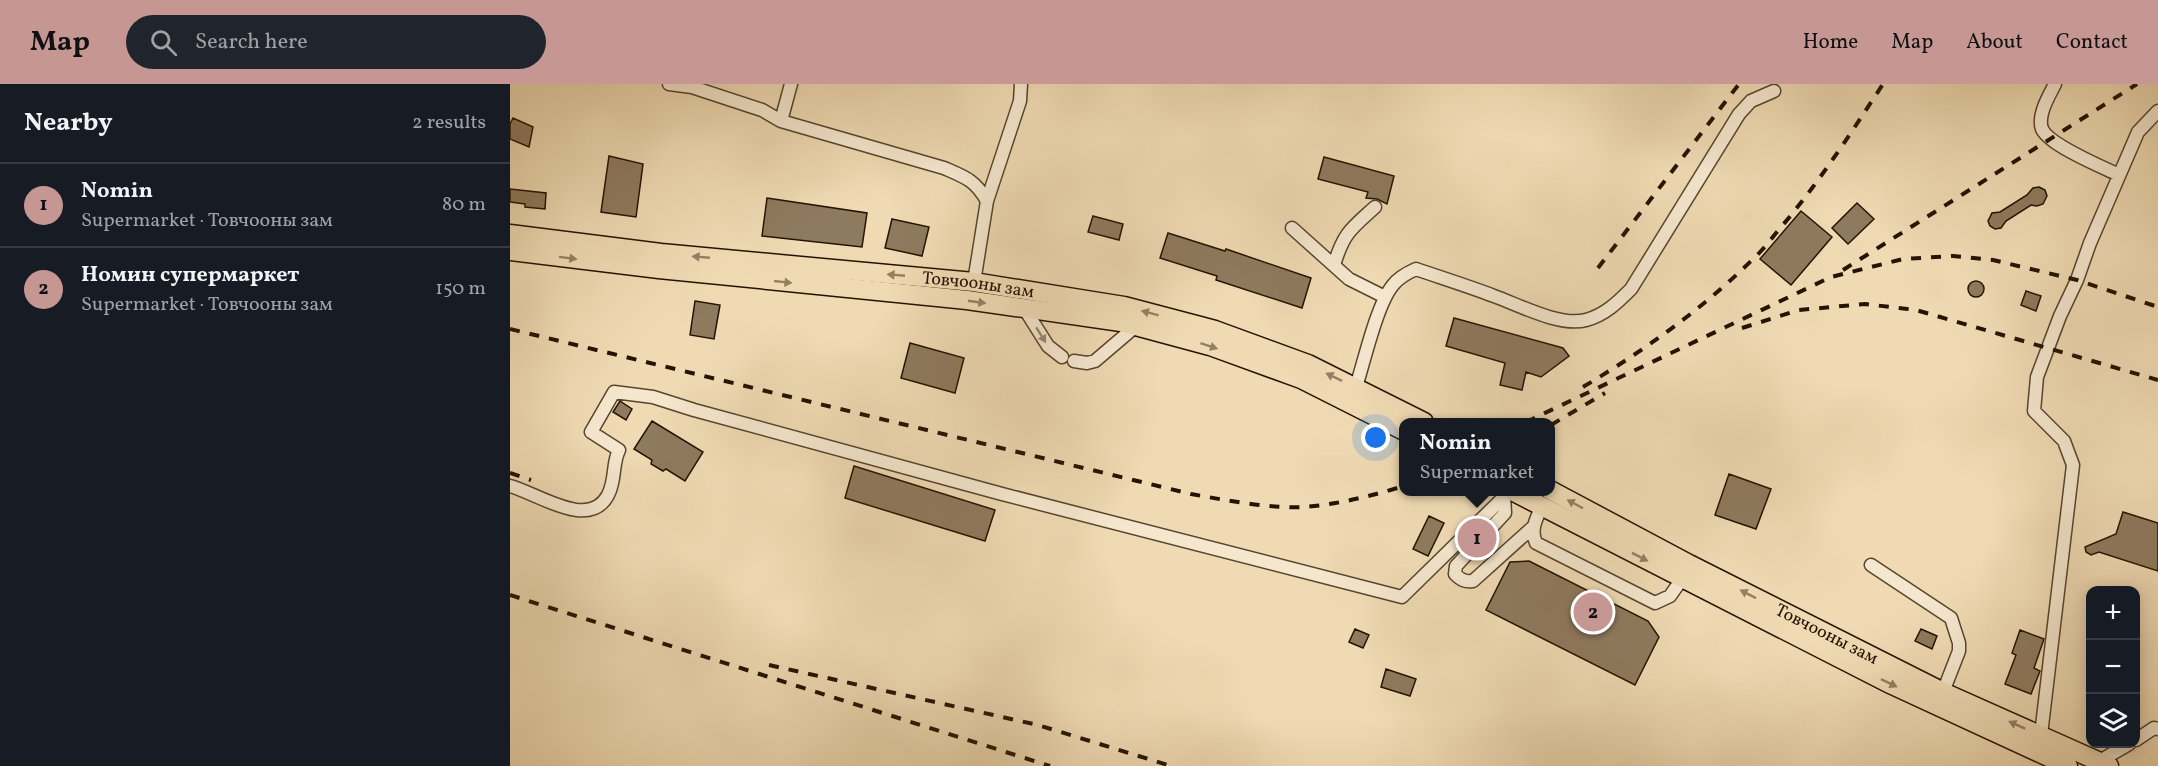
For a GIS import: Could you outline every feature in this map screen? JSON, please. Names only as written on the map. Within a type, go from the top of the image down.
[{"type":"highway","name":"Товчооны зам","points":[[510,234],[673,254],[974,282],[1124,306],[1203,327],[1308,364],[1415,418]]},
{"type":"highway","name":"Товчооны зам","points":[[510,251],[659,269],[967,300],[1121,322],[1210,346],[1301,379],[1399,428]]},
{"type":"highway","name":"Товчооны зам","points":[[1546,498],[1682,579],[1898,687],[2040,744],[2104,764]]},
{"type":"highway","name":"Товчооны зам","points":[[1546,498],[1700,570],[1943,692],[2040,744],[2061,765]]},
{"type":"street","points":[[669,84],[692,87],[762,110],[781,121],[944,168],[969,179],[979,187],[987,201]]},
{"type":"street","points":[[717,84],[725,98]]},
{"type":"street","points":[[781,121],[790,84]]},
{"type":"street","points":[[974,282],[987,201],[1020,101],[1021,84]]},
{"type":"street","points":[[2055,84],[2041,116],[2042,128],[2051,138],[2067,149],[2119,175]]},
{"type":"street","points":[[1356,387],[1385,297],[1404,274],[1416,269],[1546,316],[1571,321],[1585,321],[1614,306],[1631,289],[1739,114],[1751,101],[1774,91]]},
{"type":"street","points":[[2040,744],[2073,465],[2064,441],[2034,411],[2037,377],[2060,316],[2078,280],[2090,243],[2138,132],[2158,111]]},
{"type":"street","points":[[1334,265],[1346,233],[1375,207]]},
{"type":"street","points":[[1292,228],[1359,285],[1385,297]]},
{"type":"street","points":[[1024,308],[1048,346],[1068,359],[1087,363],[1095,361],[1136,326]]},
{"type":"street","points":[[510,486],[572,510],[587,510],[604,501],[614,481],[616,456],[619,450],[591,432],[614,392],[653,397],[693,410],[1002,494],[1402,597],[1506,496]]},
{"type":"street","points":[[1508,496],[1505,513],[1456,566],[1455,574],[1459,578],[1468,582],[1473,581],[1533,526],[1546,498]]},
{"type":"street","points":[[1533,526],[1536,543],[1655,603],[1670,596],[1682,579]]},
{"type":"street","points":[[1871,564],[1951,618],[1959,643],[1959,651],[1943,692]]},
{"type":"street","points":[[2140,737],[2154,728],[2158,729]]},
{"type":"street","points":[[2104,764],[2124,748]]},
{"type":"building","points":[[513,118],[533,127],[529,147],[510,139],[510,124]]},
{"type":"building","points":[[609,156],[643,164],[636,217],[601,212]]},
{"type":"building","points":[[1324,157],[1394,176],[1387,204],[1377,199],[1366,198],[1368,192],[1318,179]]},
{"type":"building","points":[[2039,187],[2045,190],[2047,196],[2043,204],[2031,205],[2006,221],[2001,228],[1995,229],[1990,226],[1988,221],[1992,213],[2000,212],[2027,195],[2033,188]]},
{"type":"building","points":[[510,189],[546,193],[545,209],[525,207],[525,204],[510,202]]},
{"type":"building","points":[[767,198],[867,213],[862,247],[762,236]]},
{"type":"building","points":[[1857,203],[1874,219],[1848,244],[1832,228]]},
{"type":"building","points":[[1801,211],[1832,237],[1791,285],[1760,259]]},
{"type":"building","points":[[1093,216],[1123,224],[1119,240],[1088,232]]},
{"type":"building","points":[[892,219],[929,227],[922,256],[885,248]]},
{"type":"building","points":[[1168,233],[1225,251],[1226,249],[1311,278],[1302,308],[1216,280],[1217,276],[1160,258]]},
{"type":"building","points":[[1973,281],[1979,281],[1984,289],[1982,295],[1973,297],[1968,292],[1968,286]]},
{"type":"building","points":[[2026,291],[2041,296],[2036,311],[2021,305]]},
{"type":"building","points":[[695,301],[720,305],[714,339],[690,335]]},
{"type":"building","points":[[1454,318],[1563,348],[1569,356],[1541,377],[1526,372],[1522,390],[1500,385],[1505,363],[1446,346]]},
{"type":"building","points":[[910,343],[964,358],[955,393],[901,378]]},
{"type":"building","points":[[620,401],[632,409],[626,420],[613,412]]},
{"type":"building","points":[[652,421],[703,452],[685,481],[666,469],[663,471],[651,464],[652,460],[634,449]]},
{"type":"building","points":[[854,466],[995,510],[985,541],[845,498]]},
{"type":"building","points":[[1729,474],[1771,489],[1756,529],[1715,515]]},
{"type":"building","points":[[2123,512],[2158,523],[2158,571],[2099,552],[2091,555],[2086,552],[2085,547],[2116,534]]},
{"type":"building","points":[[1429,516],[1444,523],[1428,556],[1413,549]]},
{"type":"building","points":[[1529,561],[1648,621],[1659,637],[1635,685],[1486,610],[1510,562]]},
{"type":"building","points":[[1355,629],[1369,635],[1363,648],[1349,642]]},
{"type":"building","points":[[1921,629],[1937,636],[1932,649],[1915,641]]},
{"type":"building","points":[[2020,630],[2044,639],[2034,668],[2040,671],[2031,694],[2005,684],[2016,655],[2012,653]]},
{"type":"building","points":[[1386,669],[1416,679],[1410,696],[1381,687]]},
{"type":"railway","points":[[1598,268],[1739,84]]},
{"type":"railway","points":[[1583,387],[1629,358],[1695,311],[1759,253],[1822,174],[1883,84]]},
{"type":"railway","points":[[1843,270],[2137,84]]},
{"type":"railway","points":[[1534,418],[1831,277],[1903,259],[1953,256],[1993,260],[2077,280],[2158,307]]},
{"type":"railway","points":[[1742,328],[1799,310],[1865,304],[1916,310],[2158,380]]},
{"type":"railway","points":[[510,329],[1218,499],[1263,505],[1305,507],[1355,499],[1399,487]]},
{"type":"railway","points":[[1555,423],[1605,393]]},
{"type":"railway","points":[[510,473],[531,480]]},
{"type":"railway","points":[[510,595],[1050,766]]},
{"type":"railway","points":[[769,665],[1038,725],[1171,766]]},
{"type":"place","name":"Nomin","points":[[1477,538]]},
{"type":"place","name":"Номин супермаркет","points":[[1593,612]]}]
